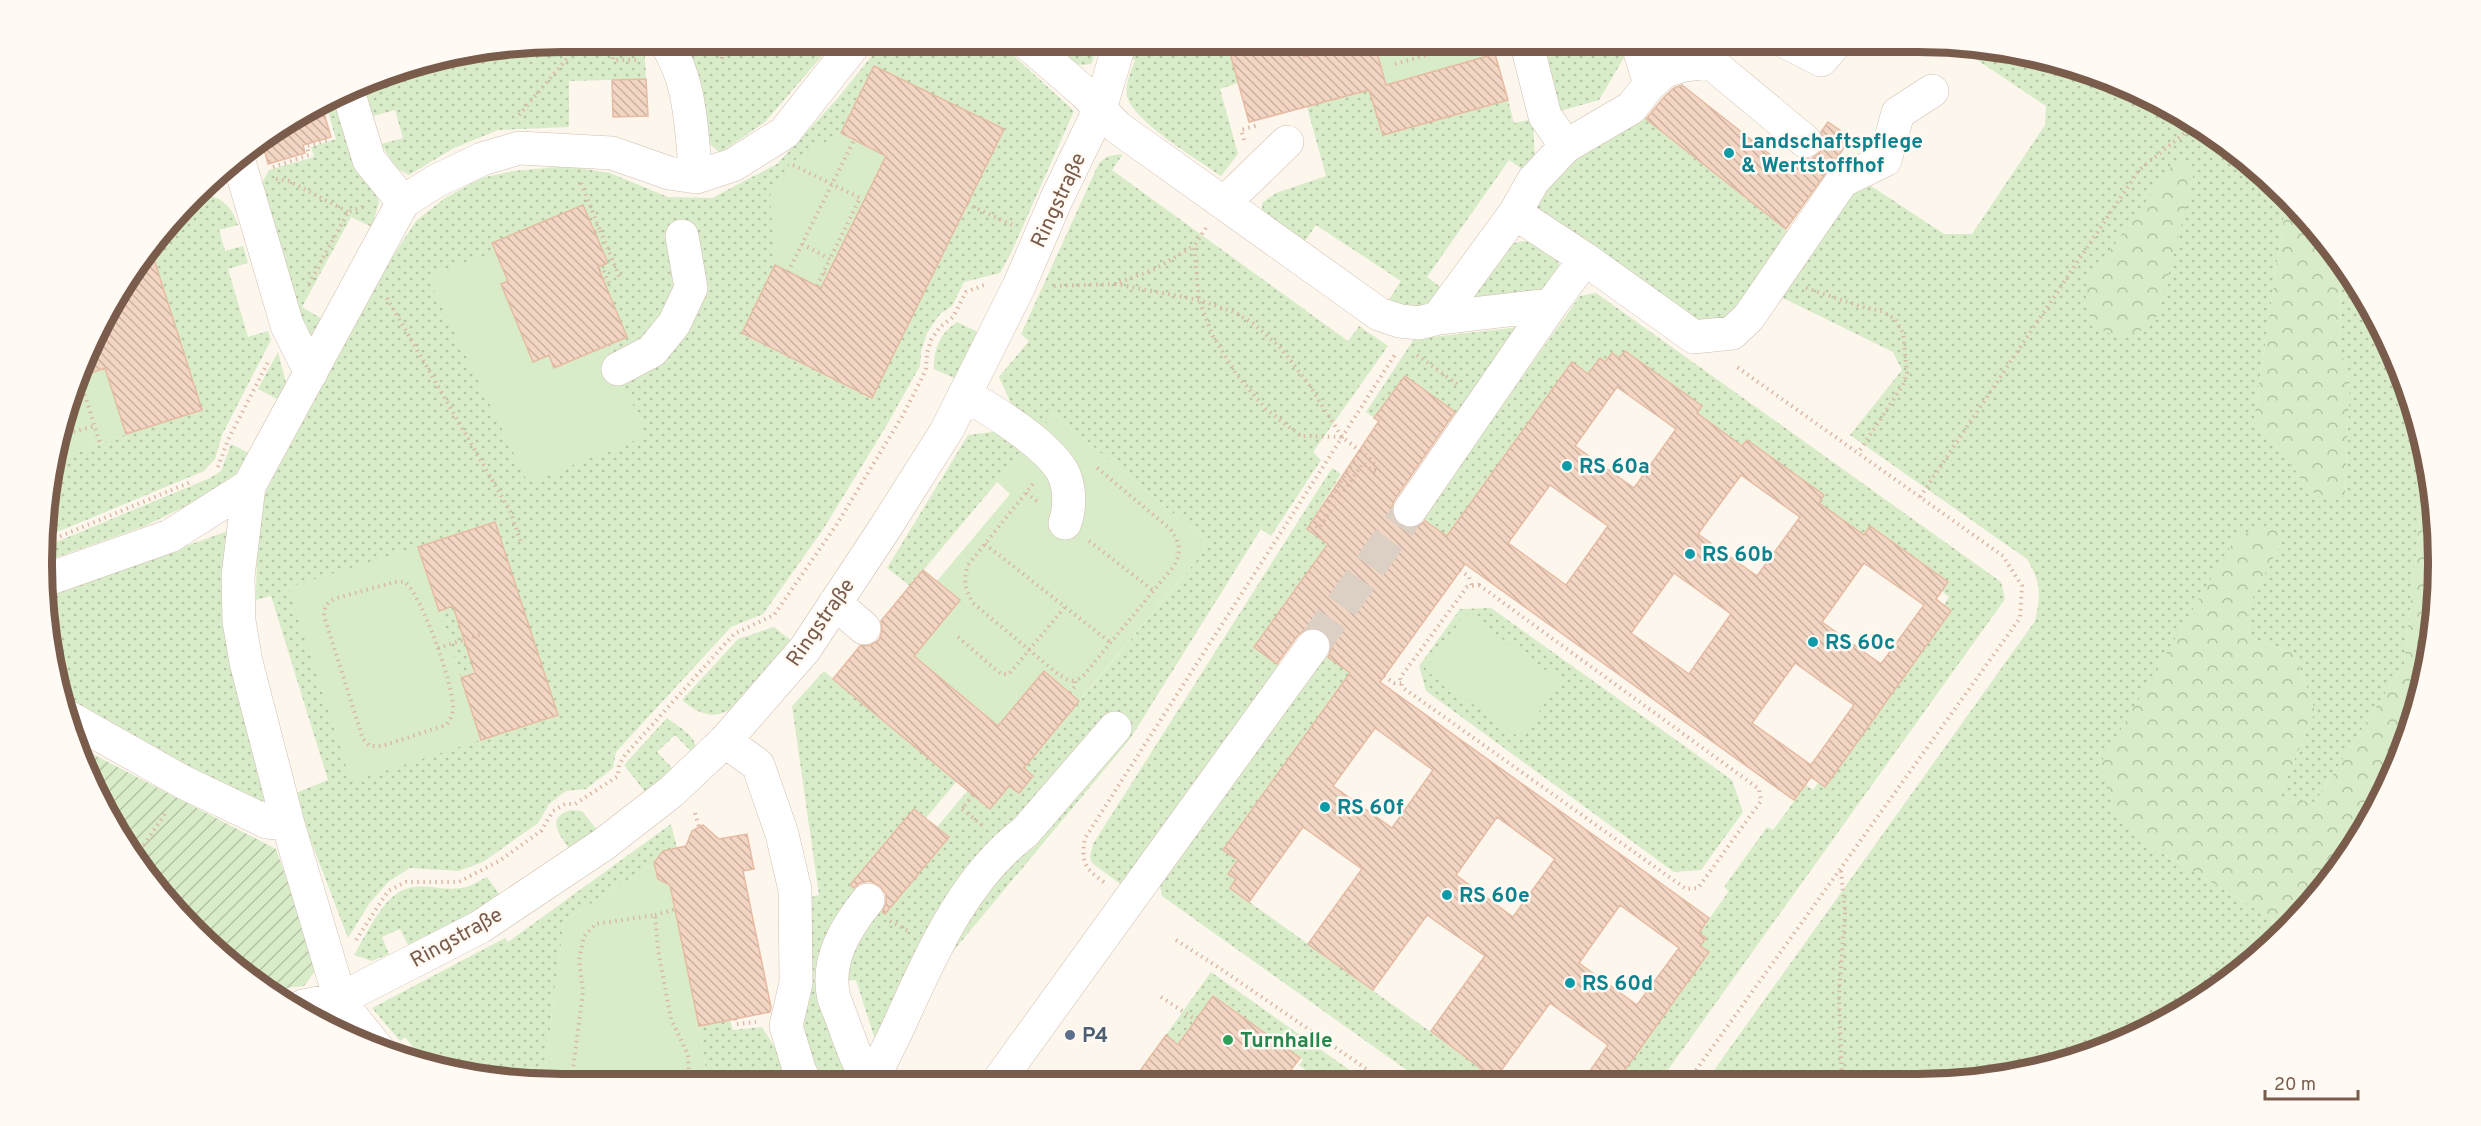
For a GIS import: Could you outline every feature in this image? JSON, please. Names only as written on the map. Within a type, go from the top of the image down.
[{"type":"lane","points":[[671,52],[686,90],[696,177]]},
{"type":"lane","points":[[365,1034],[336,985],[288,824],[246,662],[239,621],[238,576],[249,486],[367,265],[399,196],[482,159],[519,148],[612,153],[669,174],[696,177],[733,165],[784,133],[848,52]]},
{"type":"lane","points":[[1038,52],[1085,93],[1117,127],[1378,314],[1401,333],[1419,323],[1438,318],[1551,305]]},
{"type":"lane","name":"Ringstraße","points":[[306,1004],[336,985],[480,927],[585,857],[671,792],[725,741],[805,649],[946,430],[1019,286],[1056,200],[1100,109],[1117,52]]},
{"type":"lane","points":[[1529,52],[1545,116],[1566,146]]},
{"type":"lane","points":[[1640,52],[1650,84]]},
{"type":"lane","points":[[1805,52],[1821,60],[1828,52]]},
{"type":"lane","points":[[1438,318],[1515,213],[1533,181],[1566,146],[1631,108],[1650,84],[1665,71],[1700,53],[1805,141]]},
{"type":"lane","points":[[1515,213],[1694,337],[1732,333],[1749,317],[1842,181],[1884,160],[1898,113],[1932,91]]},
{"type":"lane","points":[[350,99],[369,160],[399,196]]},
{"type":"lane","points":[[1224,203],[1274,133]]},
{"type":"lane","points":[[242,170],[287,325],[311,373]]},
{"type":"lane","points":[[618,369],[652,351],[674,324],[692,288],[682,236]]},
{"type":"lane","points":[[1410,510],[1584,260]]},
{"type":"lane","points":[[964,395],[1007,421],[1056,462],[1065,476],[1068,495],[1068,514],[1065,523]]},
{"type":"lane","points":[[53,577],[170,536],[249,486]]},
{"type":"lane","points":[[835,603],[864,628]]},
{"type":"lane","points":[[1004,1074],[1313,646]]},
{"type":"lane","points":[[79,723],[185,783],[267,822],[288,824]]},
{"type":"lane","points":[[876,1074],[935,947],[975,884],[1007,845],[1025,832],[1115,728]]},
{"type":"lane","points":[[725,741],[758,765],[782,834],[806,887],[796,983],[786,1026],[801,1074]]},
{"type":"lane","points":[[866,1074],[860,1067],[834,996],[832,981],[835,955],[848,927],[868,900]]},
{"type":"path","points":[[513,123],[573,52]]},
{"type":"path","points":[[722,52],[722,61]]},
{"type":"path","points":[[1395,64],[1437,52]]},
{"type":"path","points":[[1246,149],[1241,130],[1274,133]]},
{"type":"path","points":[[1920,497],[2139,170],[2188,130]]},
{"type":"path","points":[[242,170],[309,155],[307,146],[334,138]]},
{"type":"path","points":[[788,272],[854,140]]},
{"type":"path","points":[[790,163],[860,198],[825,274],[817,286]]},
{"type":"path","points":[[242,170],[267,178],[289,181],[348,212]]},
{"type":"path","points":[[210,474],[218,467],[228,440],[348,212],[383,199],[399,196]]},
{"type":"path","points":[[1115,284],[1155,269],[1194,246],[1224,203]]},
{"type":"path","points":[[967,204],[1020,229]]},
{"type":"path","points":[[595,232],[600,230],[620,278]]},
{"type":"path","points":[[802,244],[830,259]]},
{"type":"path","points":[[1194,246],[1198,300],[1213,336],[1236,374],[1266,409],[1301,436],[1342,437]]},
{"type":"path","points":[[367,265],[510,511],[521,542]]},
{"type":"path","points":[[599,270],[603,269],[609,283]]},
{"type":"path","points":[[1779,273],[1794,284],[1866,308],[1882,311],[1895,319],[1903,333],[1907,373],[1903,385],[1858,453]]},
{"type":"path","points":[[336,985],[339,966],[388,891],[406,882],[459,882],[499,861],[541,831],[553,811],[565,804],[575,804],[618,776],[619,765],[625,755],[734,634],[774,615],[837,524],[903,415],[926,370],[927,353],[931,340],[940,327],[953,316],[966,292],[990,284]]},
{"type":"path","points":[[1044,286],[1115,284],[1198,300],[1234,312],[1254,324],[1280,347],[1308,383],[1342,437],[1373,460],[1378,474],[1363,463],[1319,528],[1314,525],[1360,451]]},
{"type":"path","points":[[1108,885],[1089,871],[1082,856],[1085,838],[1342,437],[1401,333],[1463,389]]},
{"type":"path","points":[[1693,1074],[2020,618],[2022,586],[2003,556],[1694,337]]},
{"type":"path","points":[[83,390],[100,443]]},
{"type":"path","points":[[70,433],[95,426]]},
{"type":"path","points":[[1065,458],[1075,458],[1098,468],[1169,528],[1178,540],[1180,555],[1174,566],[1111,643],[1083,676],[1075,681],[1068,681],[1059,675],[973,603],[966,592],[964,577],[968,565],[1044,471],[1056,462],[1065,458]]},
{"type":"path","points":[[53,539],[194,481]]},
{"type":"path","points":[[985,544],[1111,643]]},
{"type":"path","points":[[1460,570],[1469,577],[1472,586]]},
{"type":"path","points":[[395,582],[405,582],[413,588],[420,601],[438,648],[454,707],[452,718],[446,725],[382,746],[370,746],[363,739],[324,609],[330,600],[395,582]]},
{"type":"path","points":[[1479,585],[1759,789],[1761,801],[1698,888],[1686,889],[1402,687],[1401,683],[1400,678],[1467,587],[1479,585]]},
{"type":"path","points":[[958,637],[1001,674],[1010,674],[1065,607]]},
{"type":"path","points":[[438,648],[482,634]]},
{"type":"path","points":[[1384,676],[1394,683],[1401,683]]},
{"type":"path","points":[[1070,693],[1076,686],[1075,681]]},
{"type":"path","points":[[141,850],[185,783]]},
{"type":"path","points":[[973,795],[962,809],[1007,845]]},
{"type":"path","points":[[1840,870],[1845,913],[1839,995],[1842,1074]]},
{"type":"path","points":[[572,1074],[583,992],[579,960],[584,936],[596,924],[655,915],[675,909]]},
{"type":"path","points":[[655,915],[658,950],[671,1019],[688,1055],[689,1074]]},
{"type":"path","points":[[1176,940],[1374,1074]]},
{"type":"path","points":[[1161,997],[1196,1020]]},
{"type":"path","points":[[735,1019],[736,1024],[749,1021]]},
{"type":"green space","points":[[563,52],[645,52],[646,79],[569,81],[569,127],[498,130],[454,148],[409,175],[396,168],[381,144],[403,138],[395,110],[373,116],[364,93],[431,70],[463,62]]},
{"type":"green space","points":[[684,52],[825,52],[765,122],[720,153],[706,141]]},
{"type":"green space","points":[[875,52],[1010,52],[1074,111],[1000,273],[964,282],[952,306],[940,314],[927,333],[921,352],[920,366],[885,428],[824,528],[763,614],[731,627],[616,752],[613,768],[586,789],[566,791],[549,804],[538,823],[483,862],[458,871],[410,868],[388,882],[369,904],[348,938],[293,794],[328,780],[271,596],[256,600],[258,506],[381,274],[416,221],[445,198],[481,178],[513,171],[567,166],[610,173],[668,197],[712,198],[777,164],[837,99]]},
{"type":"green space","points":[[1058,52],[1095,52],[1092,63],[1085,65],[1073,63]]},
{"type":"green space","points":[[1130,52],[1230,52],[1238,83],[1220,89],[1238,154],[1221,176],[1153,128],[1132,106],[1127,96],[1127,87],[1135,60],[1128,58]]},
{"type":"green space","points":[[1303,52],[1322,52],[1304,57]]},
{"type":"green space","points":[[1377,52],[1503,52],[1386,85]]},
{"type":"green space","points":[[1543,52],[1627,52],[1599,100],[1560,111]]},
{"type":"green space","points":[[1971,56],[2018,62],[2050,70],[2113,91],[2144,105],[2202,139],[2229,158],[2285,208],[2254,419],[2316,496],[2345,496],[2350,374],[2340,351],[2341,277],[2342,279],[2376,337],[2390,368],[2419,463],[2424,501],[2421,508],[2404,664],[2315,802],[2278,799],[2315,711],[2295,654],[2249,637],[2247,608],[2283,539],[2269,524],[2155,849],[2279,924],[2229,968],[2173,1005],[2113,1035],[2050,1056],[1985,1069],[1918,1074],[1711,1074],[2035,621],[2038,603],[2039,589],[2027,559],[1850,435],[1902,370],[1893,352],[1775,294],[1854,189],[1865,182],[1944,234],[1972,234],[2045,125],[2046,106]]},
{"type":"green space","points":[[1369,90],[1383,135],[1508,100],[1514,123],[1533,119],[1535,165],[1528,173],[1509,160],[1427,277],[1445,290],[1421,311],[1388,301],[1401,281],[1316,225],[1303,244],[1262,215],[1262,203],[1276,193],[1326,176],[1307,107]]},
{"type":"green space","points":[[341,103],[379,202],[372,227],[351,217],[302,307],[322,319],[313,334],[307,336],[260,187],[269,170],[314,157],[311,147],[336,139],[327,110]]},
{"type":"green space","points":[[1643,116],[1794,236],[1738,315],[1719,325],[1686,322],[1537,212],[1535,197],[1566,159]]},
{"type":"green space","points":[[841,133],[886,156],[821,288],[775,265],[770,196],[790,163]]},
{"type":"green space","points":[[1123,154],[1112,170],[1348,341],[1359,326],[1388,346],[1313,452],[1321,460],[1271,536],[1261,529],[1130,739],[944,962],[879,1052],[856,980],[824,981],[852,1074],[814,1074],[802,1029],[804,899],[819,895],[792,706],[824,671],[957,781],[926,818],[914,809],[851,885],[885,914],[949,837],[937,827],[968,790],[990,809],[1009,786],[1019,793],[1033,776],[1024,768],[1210,544],[1054,414],[910,586],[887,568],[968,435],[1000,431],[1014,410],[999,377],[1029,341],[1021,334],[1099,163],[1108,156]]},
{"type":"green space","points":[[2182,162],[2191,169],[2193,180],[2158,315],[2146,327],[2132,334],[2119,335],[2106,332],[2096,325],[2089,313],[2086,298],[2088,281],[2169,169],[2175,163]]},
{"type":"green space","points":[[209,196],[215,197],[229,207],[238,225],[219,230],[225,251],[243,246],[248,263],[228,269],[248,337],[268,331],[271,340],[222,435],[215,459],[204,471],[54,533],[64,457],[202,410],[154,258],[179,226]]},
{"type":"green space","points":[[2285,208],[2302,226],[2341,277],[2340,351],[2350,374],[2345,496],[2316,496],[2254,419]]},
{"type":"green space","points":[[1523,241],[1550,251],[1558,261],[1556,282],[1549,292],[1463,308],[1511,244]]},
{"type":"green space","points":[[495,252],[508,281],[501,285],[533,362],[549,355],[554,368],[608,346],[646,436],[528,483],[427,276]]},
{"type":"green space","points":[[1596,293],[2001,582],[2005,599],[1665,1074],[1622,1074],[1708,952],[1700,946],[1705,938],[1699,933],[1729,891],[1724,887],[1767,827],[1773,830],[1806,785],[1813,790],[1818,783],[1825,787],[1951,611],[1944,605],[1949,597],[1942,591],[1948,582],[1870,527],[1863,536],[1819,503],[1824,495],[1748,440],[1741,447],[1697,413],[1702,406],[1612,353],[1605,362],[1600,358],[1588,374],[1572,362],[1447,536],[1421,518],[1580,296]]},
{"type":"green space","points":[[957,322],[980,333],[956,379],[934,369],[939,342],[946,331]]},
{"type":"green space","points":[[1529,326],[1462,418],[1405,376],[1374,418],[1366,412],[1414,339]]},
{"type":"green space","points":[[278,352],[286,383],[279,400],[258,389]]},
{"type":"green space","points":[[105,368],[126,434],[64,457],[70,431],[89,372]]},
{"type":"green space","points":[[1054,414],[1210,544],[1079,701],[1044,672],[998,726],[914,656],[960,600],[937,581],[1010,494],[997,482]]},
{"type":"green space","points":[[231,444],[251,454],[241,469],[222,486],[190,504],[145,526],[52,559],[53,543],[210,478],[221,471]]},
{"type":"green space","points":[[1332,468],[1341,474],[1309,525],[1309,530],[1361,497],[1254,647],[1283,668],[1127,889],[1092,863],[1090,857],[1093,844]]},
{"type":"green space","points":[[2424,501],[2428,563],[2424,630],[2419,663],[2401,727],[2390,758],[2360,818],[2323,874],[2280,923],[2155,849],[2113,808],[2100,764],[2236,537],[2270,524],[2283,539],[2247,608],[2249,637],[2295,654],[2315,711],[2278,799],[2315,802],[2404,664],[2421,508]]},
{"type":"green space","points":[[231,530],[268,798],[257,805],[74,708],[62,663],[54,593]]},
{"type":"green space","points":[[418,547],[481,740],[351,782],[289,587]]},
{"type":"green space","points":[[1491,608],[1732,780],[1743,812],[1701,870],[1674,872],[1426,691],[1419,666],[1460,609]]},
{"type":"green space","points":[[1466,613],[1561,681],[1520,738],[1425,670]]},
{"type":"green space","points":[[774,627],[793,642],[742,700],[725,712],[715,715],[694,709],[682,700],[738,639]]},
{"type":"green space","points":[[1324,654],[1350,673],[1223,849],[1238,860],[1229,874],[1236,879],[1230,888],[1489,1074],[1412,1074],[1162,896],[1159,881]]},
{"type":"green space","points":[[667,718],[693,739],[696,749],[692,752],[675,735],[657,752],[674,770],[646,793],[624,765]]},
{"type":"green space","points":[[89,752],[276,849],[318,967],[304,986],[279,987],[226,947],[179,900],[158,874],[121,818]]},
{"type":"green space","points":[[571,810],[582,811],[598,831],[571,851],[559,834],[556,823],[563,813]]},
{"type":"green space","points":[[671,824],[677,848],[663,851],[654,863],[564,921],[544,1073],[463,1064],[416,1051],[405,1037],[400,1041],[372,1008],[505,938],[508,942]]},
{"type":"green space","points":[[654,863],[658,879],[670,885],[706,1074],[544,1073],[564,921]]},
{"type":"green space","points":[[487,877],[502,898],[408,945],[400,929],[382,937],[389,954],[372,961],[354,955],[380,911],[401,891],[425,886],[458,888],[469,886]]},
{"type":"green space","points":[[1211,972],[1355,1074],[1311,1074],[1299,1065],[1303,1060],[1214,996],[1178,1045],[1166,1035]]},
{"type":"green space","points":[[730,1020],[733,1030],[762,1027],[791,1074],[706,1074],[699,1026]]},
{"type":"building","points":[[1230,52],[1303,52],[1304,57],[1322,52],[1377,52],[1386,85],[1495,54],[1508,100],[1383,135],[1369,90],[1249,122]]},
{"type":"building","points":[[874,66],[1004,129],[872,398],[742,333],[775,265],[821,288],[886,156],[841,133]]},
{"type":"building","points":[[646,79],[648,116],[613,117],[612,80]]},
{"type":"building","name":"Landschaftspflege & Wertstoffhof","points":[[1682,85],[1792,172],[1801,159],[1811,159],[1820,152],[1824,144],[1821,132],[1828,122],[1851,138],[1786,229],[1646,119],[1664,97],[1674,88]]},
{"type":"building","points":[[324,112],[331,137],[303,145],[305,153],[268,164],[264,149]]},
{"type":"building","points":[[583,205],[608,263],[598,267],[627,337],[554,368],[549,355],[533,362],[501,284],[508,281],[492,243]]},
{"type":"building","points":[[154,258],[202,410],[126,434],[105,368],[89,374],[121,308]]},
{"type":"building","points":[[1625,351],[1702,406],[1697,413],[1742,446],[1747,440],[1824,495],[1819,503],[1864,535],[1870,526],[1948,582],[1936,599],[1951,611],[1825,787],[1811,777],[1794,800],[1465,564],[1380,682],[1709,918],[1699,933],[1706,938],[1700,946],[1709,952],[1622,1074],[1588,1074],[1608,1045],[1550,1003],[1499,1074],[1488,1074],[1431,1031],[1485,956],[1427,915],[1373,990],[1308,944],[1362,869],[1303,827],[1249,902],[1230,888],[1236,879],[1228,874],[1238,860],[1223,850],[1350,673],[1328,657],[1332,648],[1330,639],[1324,631],[1315,627],[1306,629],[1298,635],[1277,664],[1254,647],[1328,544],[1307,529],[1379,421],[1374,418],[1405,376],[1455,412],[1395,499],[1391,508],[1393,518],[1399,525],[1408,529],[1418,527],[1425,521],[1447,536],[1572,362],[1588,374],[1600,358],[1605,362],[1612,353],[1619,358]],"holes":[[[1617,387],[1676,429],[1634,488],[1575,446]],[[1741,475],[1800,517],[1757,576],[1698,534]],[[1550,485],[1608,526],[1566,585],[1508,543]],[[1864,563],[1924,605],[1881,664],[1822,622]],[[1674,573],[1731,614],[1689,674],[1631,633]],[[1795,663],[1854,705],[1811,765],[1752,723]],[[1375,728],[1433,770],[1392,828],[1333,786]],[[1497,817],[1555,859],[1513,917],[1456,875]],[[1620,905],[1679,948],[1637,1005],[1579,963]]]},
{"type":"building","points":[[495,522],[558,715],[481,740],[461,678],[475,673],[453,606],[439,611],[418,547]]},
{"type":"building","points":[[923,570],[960,600],[914,656],[998,726],[1044,671],[1079,701],[1024,768],[1033,776],[1019,793],[1009,786],[990,809],[833,679],[860,646],[871,645],[879,640],[882,631],[881,621]]},
{"type":"building","points":[[914,809],[949,837],[885,914],[882,912],[886,903],[886,894],[880,886],[870,881],[860,883],[854,888],[850,885]]},
{"type":"building","points":[[703,825],[719,839],[747,834],[754,869],[743,871],[771,1007],[770,1012],[699,1026],[670,885],[658,879],[654,863],[663,851],[686,846],[692,831]]},
{"type":"building","name":"Turnhalle","points":[[1213,996],[1300,1058],[1288,1074],[1138,1074],[1166,1035],[1178,1045]]},
{"type":"tunnel","points":[[1313,646],[1410,510]]},
{"type":"place","name":"Landschaftspflege & Wertstoffhof","points":[[1729,153]]},
{"type":"place","name":"RS 60a","points":[[1567,466]]},
{"type":"place","name":"RS 60b","points":[[1690,554]]},
{"type":"place","name":"RS 60c","points":[[1813,642]]},
{"type":"place","name":"RS 60f","points":[[1325,807]]},
{"type":"place","name":"RS 60e","points":[[1447,895]]},
{"type":"place","name":"RS 60d","points":[[1570,983]]},
{"type":"place","name":"P4","points":[[1070,1035]]},
{"type":"place","name":"Turnhalle","points":[[1228,1040]]}]
